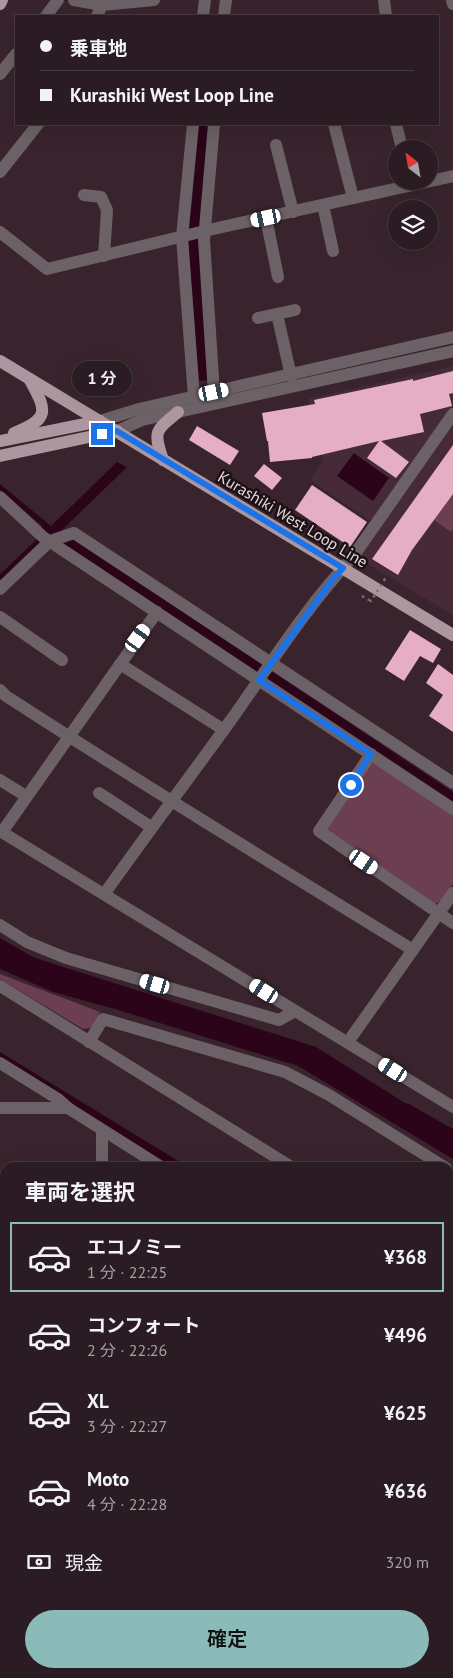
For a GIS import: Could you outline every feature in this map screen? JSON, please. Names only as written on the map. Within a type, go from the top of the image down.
[{"type":"main road","points":[[0,4],[2,0]]},
{"type":"main road","name":"Kurashiki West Loop Line","points":[[0,361],[453,635]]},
{"type":"main road","points":[[0,440],[30,427],[38,421],[42,412],[42,403],[30,380]]},
{"type":"main road","points":[[163,460],[157,443],[157,432],[159,427],[178,412]]},
{"type":"main road","points":[[0,440],[100,421]]},
{"type":"main road","points":[[0,456],[117,431]]},
{"type":"street","points":[[47,15],[58,0]]},
{"type":"street","points":[[74,0],[101,7],[154,0]]},
{"type":"street","points":[[203,15],[205,0]]},
{"type":"street","points":[[224,15],[226,0]]},
{"type":"street","points":[[384,0],[386,15]]},
{"type":"street","points":[[452,0],[453,4]]},
{"type":"street","points":[[0,74],[15,55]]},
{"type":"street","points":[[0,172],[37,125]]},
{"type":"street","points":[[193,125],[194,397]]},
{"type":"street","points":[[214,125],[194,234],[214,392]]},
{"type":"street","points":[[334,125],[352,198]]},
{"type":"street","points":[[396,125],[400,140]]},
{"type":"street","points":[[276,145],[293,212]]},
{"type":"street","points":[[438,178],[453,176]]},
{"type":"street","points":[[0,232],[47,269],[388,189]]},
{"type":"street","points":[[84,195],[101,197],[108,210],[104,256]]},
{"type":"street","points":[[323,205],[333,250]]},
{"type":"street","points":[[266,218],[278,277]]},
{"type":"street","points":[[258,318],[295,310]]},
{"type":"street","points":[[277,314],[291,376]]},
{"type":"street","points":[[100,421],[139,409],[453,338]]},
{"type":"street","points":[[117,431],[142,420],[453,351]]},
{"type":"street","points":[[104,893],[151,827],[172,802],[264,672],[333,579],[352,558],[453,414]]},
{"type":"street","points":[[0,497],[44,537],[53,540],[157,612],[264,672],[453,783]]},
{"type":"street","points":[[0,589],[53,540],[74,533],[264,672],[371,754],[453,810]]},
{"type":"street","points":[[157,612],[1,831],[453,1107]]},
{"type":"street","points":[[0,617],[62,660]]},
{"type":"street","points":[[120,664],[224,730]]},
{"type":"street","points":[[0,690],[6,696],[172,802],[413,950]]},
{"type":"street","points":[[371,754],[320,831],[453,923]]},
{"type":"street","points":[[0,780],[26,796]]},
{"type":"street","points":[[99,793],[151,827]]},
{"type":"street","points":[[348,1042],[453,893]]},
{"type":"street","points":[[0,925],[27,942],[66,958],[279,1020],[295,1011]]},
{"type":"street","points":[[0,986],[283,1162]]},
{"type":"street","points":[[89,1042],[103,1019],[285,1072],[329,1095],[427,1162]]},
{"type":"street","points":[[0,1063],[58,1099],[68,1108],[151,1162]]},
{"type":"street","points":[[0,1108],[68,1108]]},
{"type":"street","points":[[102,1130],[102,1162]]},
{"type":"path","points":[[369,600],[371,601],[385,579],[387,580]]},
{"type":"shaded area","points":[[199,125],[209,125],[208,380],[199,381],[188,241]]},
{"type":"shaded area","points":[[453,366],[453,615],[358,558],[380,527],[310,480],[323,460],[308,399]]},
{"type":"shaded area","points":[[354,453],[389,478],[373,501],[337,476]]},
{"type":"shaded area","points":[[117,462],[127,467],[61,531],[453,792],[453,803],[44,532],[41,525],[0,490],[0,484],[51,526]]},
{"type":"shaded area","points":[[453,492],[453,529],[451,532],[434,520]]},
{"type":"shaded area","points":[[376,762],[453,812],[453,884],[441,901],[435,904],[326,832],[325,827],[371,764]]},
{"type":"shaded area","points":[[0,938],[33,957],[316,1047],[405,1103],[453,1129],[453,1159],[298,1066],[115,1009],[53,992],[0,969]]},
{"type":"shaded area","points":[[0,974],[100,1012],[91,1028],[83,1029],[0,979]]},
{"type":"shaded area","points":[[0,1052],[180,1162],[163,1162],[0,1060]]},
{"type":"building","points":[[453,371],[453,393],[449,394],[452,406],[420,414],[424,432],[381,441],[409,462],[396,478],[367,458],[379,441],[312,458],[270,462],[262,413],[315,404],[314,400],[413,379],[413,381]]},
{"type":"building","points":[[197,426],[239,451],[230,465],[189,440]]},
{"type":"building","points":[[453,445],[453,494],[412,550],[398,575],[372,559]]},
{"type":"building","points":[[264,464],[282,478],[272,490],[254,476]]},
{"type":"building","points":[[312,485],[367,522],[350,547],[295,510]]},
{"type":"building","points":[[410,630],[441,649],[433,663],[420,656],[404,681],[385,669]]},
{"type":"building","points":[[438,664],[453,675],[453,732],[429,716],[443,695],[426,683]]},
{"type":"waterway","points":[[0,577],[39,540]]},
{"type":"route","points":[[102,434],[117,431],[343,568],[259,680],[371,754],[351,785]]}]
